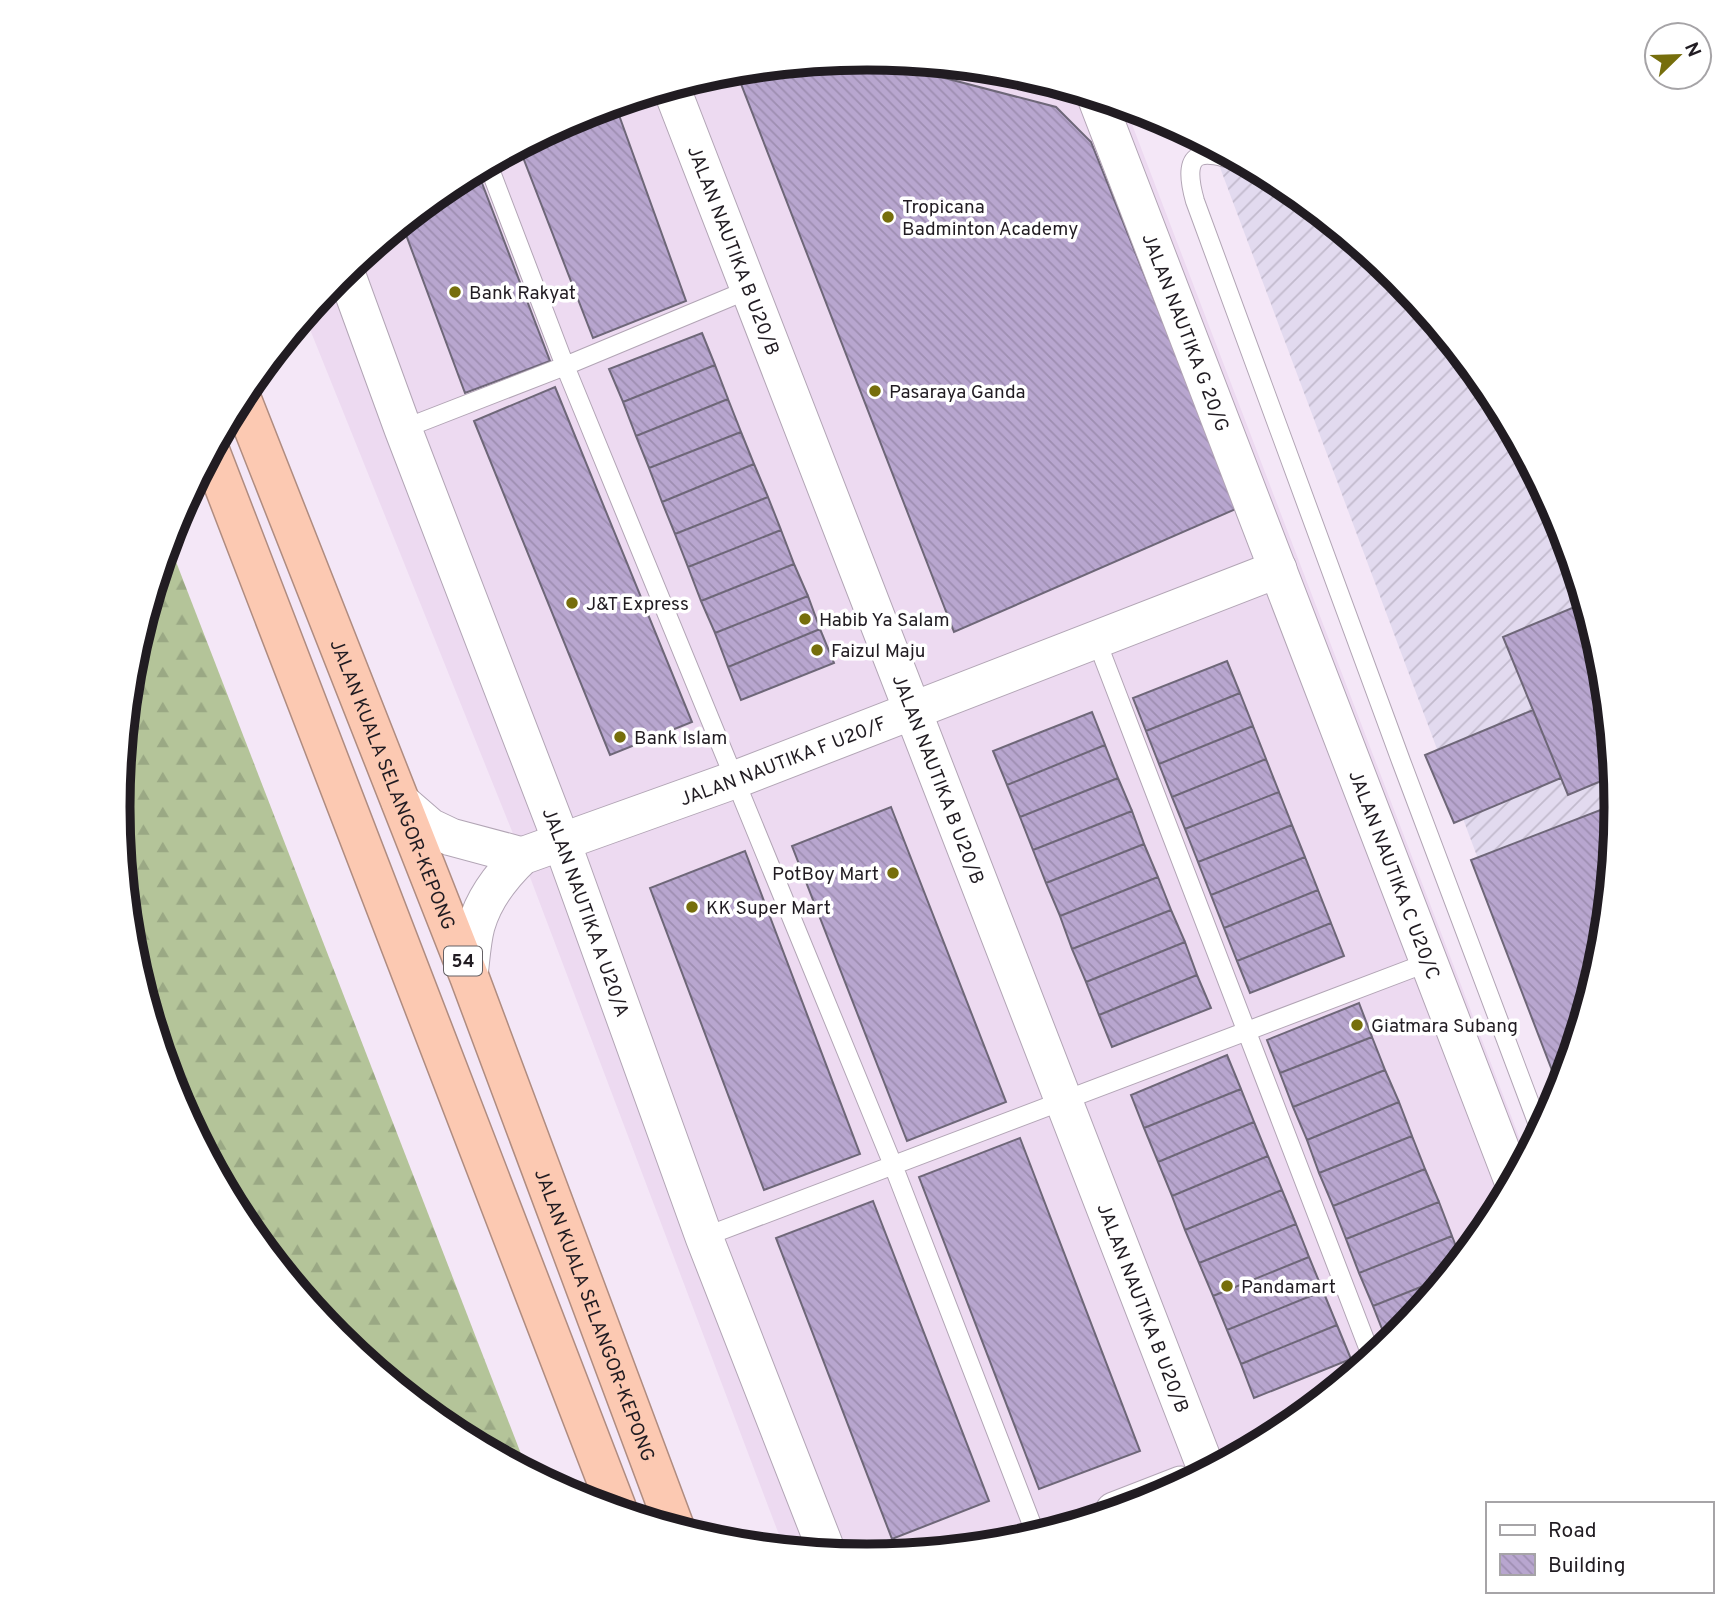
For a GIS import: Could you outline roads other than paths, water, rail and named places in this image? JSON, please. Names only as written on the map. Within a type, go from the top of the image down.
[{"type":"highway","name":"JALAN KUALA SELANGOR-KEPONG","points":[[246,410],[469,976],[671,1518]]},
{"type":"highway","points":[[215,464],[613,1499]]},
{"type":"street","name":"JALAN NAUTIKA B U20/B","points":[[674,96],[1204,1462]]},
{"type":"street","name":"JALAN NAUTIKA G 20/G","points":[[1100,108],[1278,569]]},
{"type":"street","name":"JALAN NAUTIKA A U20/A","points":[[349,283],[561,840],[704,1237],[823,1542]]},
{"type":"street","name":"JALAN NAUTIKA F U20/F","points":[[469,976],[476,925],[500,878],[522,856],[734,780],[911,709],[1278,569]]},
{"type":"street","name":"JALAN NAUTIKA C U20/C","points":[[1278,569],[1509,1169]]},
{"type":"street","points":[[400,801],[430,827],[451,837],[522,856]]},
{"type":"lane","points":[[1207,153],[1196,158],[1189,169],[1195,201],[1535,1117]]},
{"type":"lane","points":[[491,173],[565,366],[893,1165],[1032,1525]]},
{"type":"lane","points":[[403,429],[565,366],[750,289]]},
{"type":"lane","points":[[1096,639],[1367,1347]]},
{"type":"lane","points":[[704,1237],[1429,962]]},
{"type":"place","name":"Tropicana Badminton Academy","points":[[888,217]]},
{"type":"place","name":"Bank Rakyat","points":[[455,292]]},
{"type":"place","name":"Pasaraya Ganda","points":[[875,391]]},
{"type":"place","name":"J&T Express","points":[[572,603]]},
{"type":"place","name":"Habib Ya Salam","points":[[805,619]]},
{"type":"place","name":"Faizul Maju","points":[[817,650]]},
{"type":"place","name":"Bank Islam","points":[[620,737]]},
{"type":"place","name":"PotBoy Mart","points":[[893,873]]},
{"type":"place","name":"KK Super Mart","points":[[692,907]]},
{"type":"place","name":"Giatmara Subang","points":[[1357,1025]]},
{"type":"place","name":"Pandamart","points":[[1227,1286]]}]
